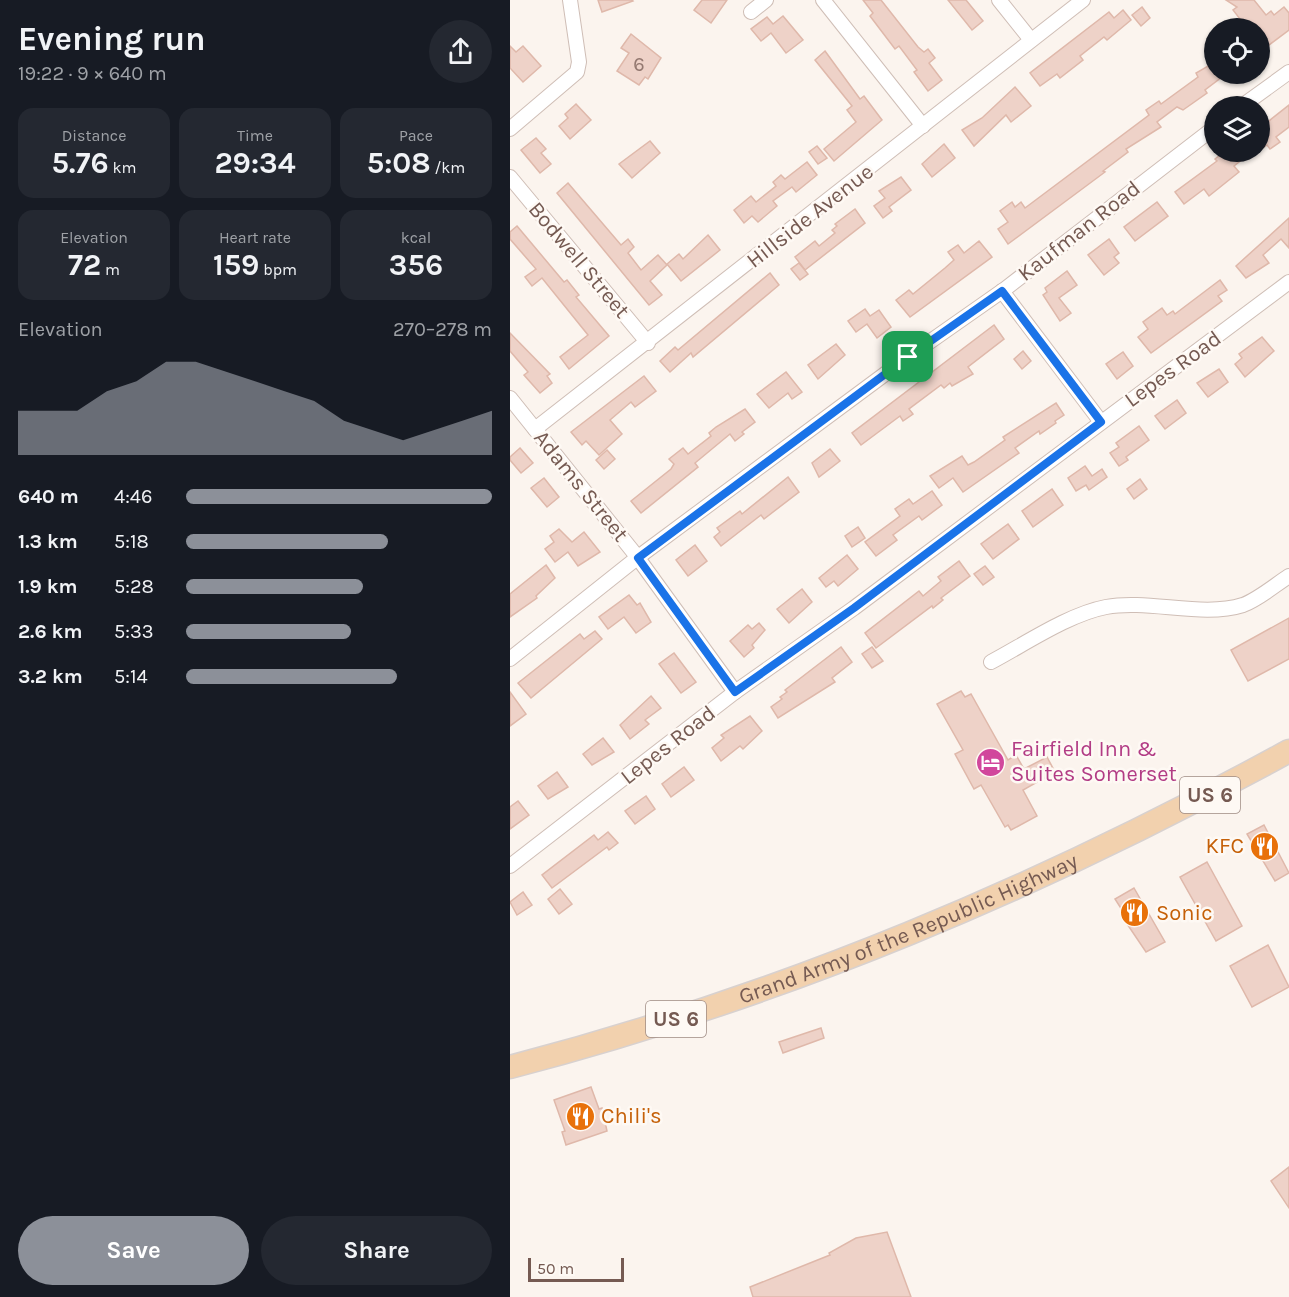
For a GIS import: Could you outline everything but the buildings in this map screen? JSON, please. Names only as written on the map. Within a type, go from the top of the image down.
[{"type":"main road","name":"Grand Army of the Republic Highway","points":[[510,1067],[702,1011],[860,955],[1071,865],[1289,751]]},
{"type":"street","points":[[513,122],[577,72],[579,62],[570,0]]},
{"type":"street","points":[[751,12],[766,0]]},
{"type":"street","points":[[823,0],[923,126]]},
{"type":"street","points":[[999,0],[1031,40]]},
{"type":"street","name":"Hillside Avenue","points":[[535,429],[648,343],[1083,0]]},
{"type":"street","points":[[1256,96],[1289,72]]},
{"type":"street","name":"Kaufman Road","points":[[510,659],[638,558],[908,357],[1002,291],[1204,135]]},
{"type":"street","name":"Bodwell Street","points":[[510,177],[648,343]]},
{"type":"street","name":"Lepes Road","points":[[510,866],[735,692],[854,608],[1289,282]]},
{"type":"street","points":[[1002,291],[1101,422]]},
{"type":"street","name":"Adams Street","points":[[510,398],[638,558],[735,692]]},
{"type":"street","points":[[991,662],[1078,616],[1105,607],[1130,604],[1224,608],[1243,604],[1289,576]]},
{"type":"place","name":"Fairfield Inn & Suites Somerset","points":[[990,762]]},
{"type":"place","name":"KFC","points":[[1265,846]]},
{"type":"place","name":"Sonic","points":[[1135,913]]},
{"type":"place","name":"Chili's","points":[[580,1116]]},
{"type":"route","points":[[1002,291],[1101,422],[854,608],[735,692],[638,558],[908,357],[1002,291]]}]
